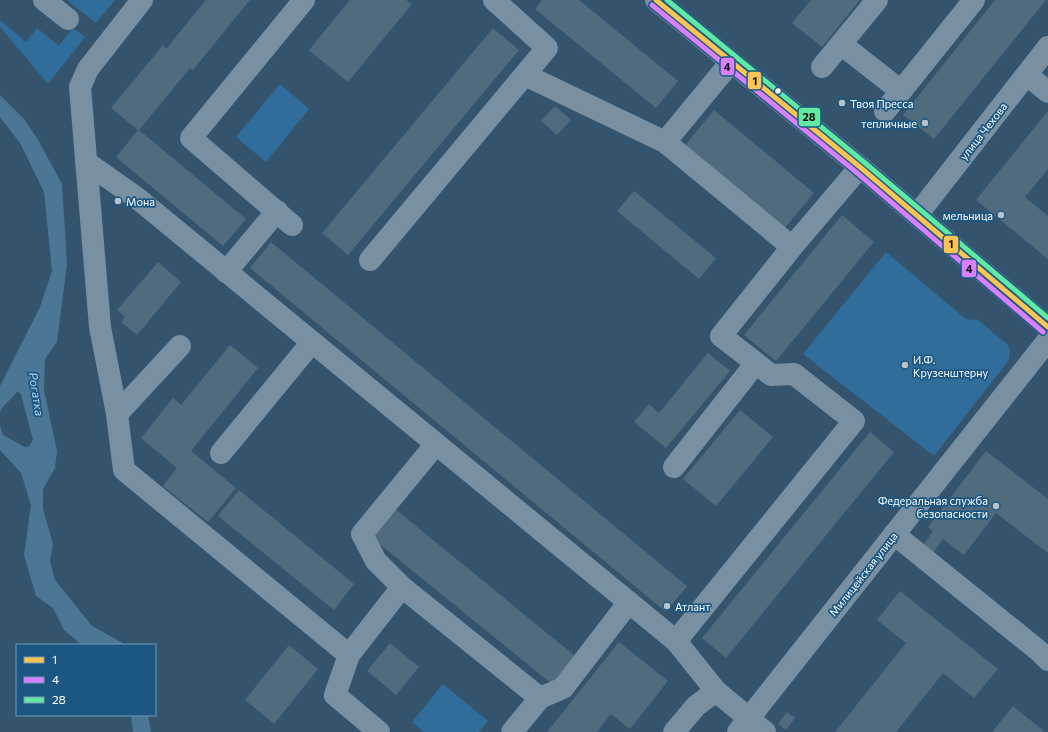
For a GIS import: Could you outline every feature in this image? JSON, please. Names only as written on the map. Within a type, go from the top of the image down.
[{"type":"main road","points":[[656,0],[860,167],[1048,327]]},
{"type":"street","points":[[44,0],[68,19]]},
{"type":"street","points":[[142,0],[88,69],[80,87],[100,326],[117,414],[124,470],[350,655]]},
{"type":"street","points":[[226,272],[284,218],[191,138],[304,0]]},
{"type":"street","points":[[370,260],[547,48],[494,0]]},
{"type":"street","points":[[822,67],[877,0]]},
{"type":"street","points":[[885,111],[974,0]]},
{"type":"street","points":[[841,44],[901,91]]},
{"type":"street","name":"улица Чехова","points":[[917,215],[1048,47]]},
{"type":"street","points":[[665,142],[731,62]]},
{"type":"street","points":[[525,74],[665,142],[792,247]]},
{"type":"street","points":[[1026,75],[1048,92]]},
{"type":"street","points":[[86,162],[137,198],[676,641],[743,725],[765,732]]},
{"type":"street","points":[[676,641],[854,421],[794,374],[771,375],[721,336],[792,247],[860,167]]},
{"type":"street","name":"Милицейская улица","points":[[743,725],[1048,340]]},
{"type":"street","points":[[221,453],[312,342]]},
{"type":"street","points":[[117,414],[180,346]]},
{"type":"street","points":[[674,467],[756,363]]},
{"type":"street","points":[[436,444],[362,534],[376,561],[402,587],[540,698]]},
{"type":"street","points":[[894,534],[1039,651],[1048,660]]},
{"type":"street","points":[[374,730],[335,694],[350,655],[402,587]]},
{"type":"street","points":[[512,732],[540,698],[563,688],[629,602]]},
{"type":"street","points":[[674,732],[696,706],[716,691]]},
{"type":"shaded area","points":[[67,0],[115,0],[96,23]]},
{"type":"shaded area","points":[[0,20],[26,42],[37,28],[59,46],[73,28],[85,37],[48,84],[0,27]]},
{"type":"shaded area","points":[[280,84],[309,109],[266,162],[236,137]]},
{"type":"shaded area","points":[[886,252],[966,319],[978,320],[1007,344],[1010,350],[1009,359],[1006,364],[934,456],[803,354]]},
{"type":"shaded area","points":[[443,684],[488,721],[479,732],[424,732],[412,722]]},
{"type":"water","name":"Рогатка","points":[[0,95],[24,119],[37,138],[62,184],[67,264],[57,342],[45,359],[44,390],[57,451],[55,468],[43,489],[43,509],[53,544],[50,561],[55,580],[92,626],[123,644],[81,644],[64,630],[53,608],[36,596],[24,555],[31,505],[21,473],[0,450],[0,425],[3,435],[25,447],[29,446],[33,440],[19,392],[17,392],[2,408],[0,413],[0,386],[40,307],[52,271],[44,192],[20,143],[0,117]]},
{"type":"water","points":[[131,716],[148,716],[151,732],[133,732]]},
{"type":"building","points":[[206,0],[250,0],[193,70],[190,68],[139,130],[246,219],[223,246],[116,157],[138,130],[111,108],[163,45],[166,49]]},
{"type":"building","points":[[350,0],[406,0],[412,4],[348,82],[309,50]]},
{"type":"building","points":[[542,0],[579,0],[678,81],[656,108],[535,9]]},
{"type":"building","points":[[811,0],[860,0],[822,47],[792,23]]},
{"type":"building","points":[[995,0],[1046,0],[934,139],[903,115]]},
{"type":"building","points":[[493,28],[519,50],[348,255],[322,233]]},
{"type":"building","points":[[555,106],[571,120],[557,135],[541,121]]},
{"type":"building","points":[[714,110],[814,193],[783,230],[683,148]]},
{"type":"building","points":[[1048,111],[1048,169],[1025,197],[1048,216],[1048,259],[976,200]]},
{"type":"building","points":[[634,191],[716,258],[699,279],[617,211]]},
{"type":"building","points":[[842,215],[874,242],[776,361],[744,335]]},
{"type":"building","points":[[271,242],[687,586],[666,612],[250,268]]},
{"type":"building","points":[[158,262],[181,282],[137,335],[121,322],[125,317],[117,310]]},
{"type":"building","points":[[230,345],[258,368],[191,451],[236,488],[208,522],[163,486],[177,468],[141,438],[173,398],[181,405]]},
{"type":"building","points":[[708,353],[730,371],[666,448],[634,422],[649,404],[659,413]]},
{"type":"building","points":[[740,410],[773,437],[716,506],[683,479]]},
{"type":"building","points":[[870,432],[894,452],[726,658],[702,638]]},
{"type":"building","name":"Федеральная служба безопасности","points":[[986,451],[1048,499],[1048,553],[996,513],[964,555],[943,539],[933,553],[923,545],[933,531],[928,527]]},
{"type":"building","points":[[239,490],[354,584],[334,610],[218,516]]},
{"type":"building","points":[[394,508],[575,656],[552,684],[371,537]]},
{"type":"building","points":[[900,591],[998,669],[974,698],[943,673],[896,732],[835,732],[906,643],[877,620]]},
{"type":"building","points":[[619,642],[668,681],[630,729],[611,714],[597,732],[547,732]]},
{"type":"building","points":[[390,643],[419,667],[396,695],[367,671]]},
{"type":"building","points":[[289,645],[318,669],[274,724],[245,700]]},
{"type":"building","points":[[1013,706],[1045,732],[992,732]]},
{"type":"building","points":[[787,712],[795,718],[786,730],[778,724]]},
{"type":"transit line","name":"1","points":[[656,0],[860,167],[1048,327]]},
{"type":"transit line","name":"28","points":[[667,0],[864,162],[1048,318]]},
{"type":"transit line","name":"4","points":[[652,5],[856,172],[1043,332]]},
{"type":"place","name":"Твоя Пресса","points":[[842,103]]},
{"type":"place","name":"тепличные","points":[[925,123]]},
{"type":"place","name":"Мона","points":[[118,201]]},
{"type":"place","name":"мельница","points":[[1001,215]]},
{"type":"place","name":"И.Ф. Крузенштерну","points":[[905,365]]},
{"type":"place","name":"Федеральная служба безопасности","points":[[996,506]]},
{"type":"place","name":"Атлант","points":[[667,606]]}]
